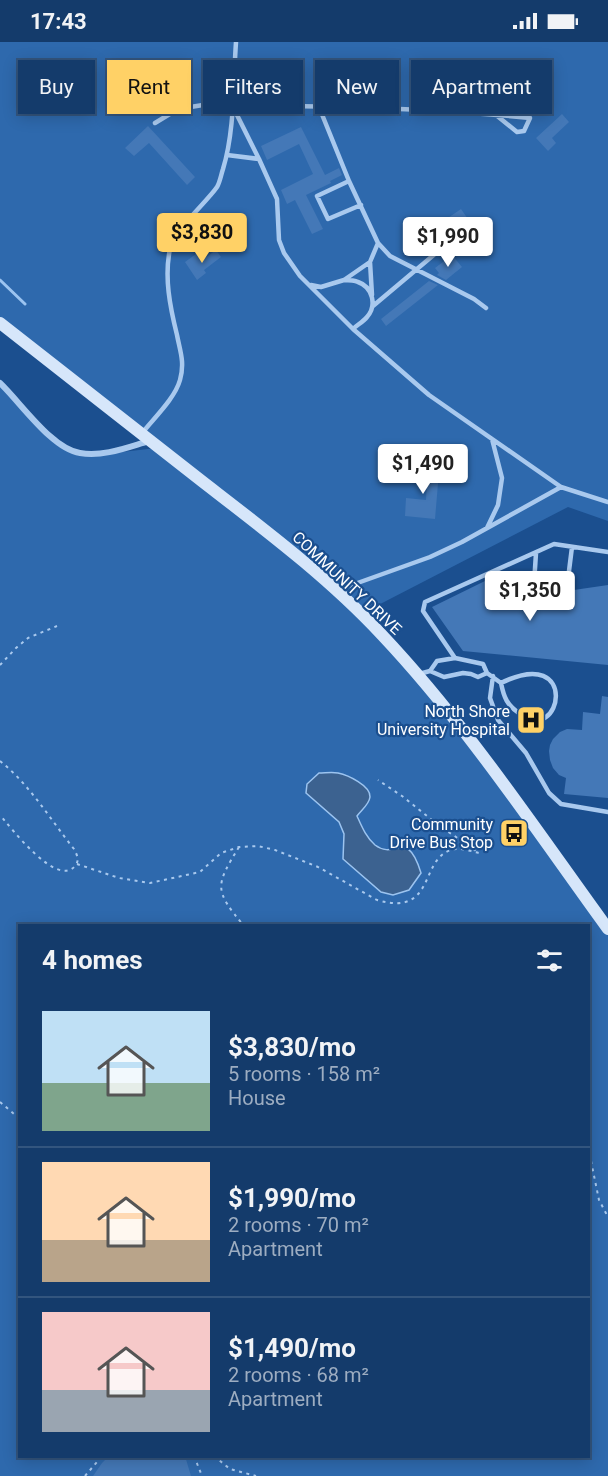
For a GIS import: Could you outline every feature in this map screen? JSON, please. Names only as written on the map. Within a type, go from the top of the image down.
[{"type":"main road","name":"COMMUNITY DRIVE","points":[[0,323],[270,534],[424,672],[608,929]]},
{"type":"street","points":[[0,383],[50,436],[66,449],[80,453],[107,452],[146,438]]},
{"type":"lane","points":[[235,60],[236,42]]},
{"type":"lane","points":[[399,110],[496,115],[530,118],[524,131],[517,132],[496,115]]},
{"type":"lane","points":[[155,123],[170,114]]},
{"type":"lane","points":[[146,438],[180,380],[182,357],[168,290],[167,266],[171,245],[218,185],[227,155],[231,114]]},
{"type":"lane","points":[[236,114],[277,199],[277,225],[281,247],[308,284],[353,329],[429,394],[561,487],[608,502]]},
{"type":"lane","points":[[322,114],[378,243],[390,256],[474,299],[486,308]]},
{"type":"lane","points":[[227,155],[259,159]]},
{"type":"lane","points":[[350,181],[317,196],[328,219],[361,205]]},
{"type":"lane","points":[[374,306],[370,262],[378,243]]},
{"type":"lane","points":[[353,329],[368,316],[374,306],[442,248]]},
{"type":"lane","points":[[308,284],[321,287],[344,280],[370,262]]},
{"type":"lane","points":[[344,280],[359,282],[366,286],[372,296]]},
{"type":"lane","points":[[487,528],[498,505],[502,478],[492,439]]},
{"type":"lane","points":[[336,591],[430,557],[561,487]]},
{"type":"lane","points":[[455,658],[423,610],[425,602],[554,544],[608,552]]},
{"type":"lane","points":[[567,587],[572,547]]},
{"type":"lane","points":[[534,584],[536,553]]},
{"type":"lane","points":[[424,672],[437,661],[455,658],[483,664],[487,673],[501,683],[504,698],[524,717],[534,720],[545,718],[552,711],[557,694],[553,683],[545,675],[532,674],[501,683]]},
{"type":"lane","points":[[424,672],[444,677],[463,673],[478,677],[487,673]]},
{"type":"lane","points":[[493,676],[490,699],[498,720],[526,753],[549,793],[561,804],[608,812]]},
{"type":"path","points":[[0,664],[28,638],[57,626]]},
{"type":"path","points":[[0,761],[22,782],[74,849],[78,856],[77,864],[66,871],[44,862],[0,815]]},
{"type":"path","points":[[77,864],[119,878],[150,883],[200,872],[221,853],[238,847],[258,846],[275,850],[318,867],[377,900],[387,903],[407,902],[420,892],[436,861],[443,854],[449,850],[458,849],[479,853],[378,780]]},
{"type":"path","points":[[238,847],[224,871],[221,880],[221,895],[242,924]]},
{"type":"path","points":[[0,1102],[18,1117]]},
{"type":"path","points":[[591,1161],[599,1200],[608,1217]]},
{"type":"path","points":[[86,1476],[100,1458]]},
{"type":"path","points":[[195,1458],[202,1476]]},
{"type":"path","points":[[217,1458],[230,1468],[256,1476]]},
{"type":"shaded area","points":[[0,42],[608,42],[608,521],[568,507],[357,616],[420,681],[608,929],[608,1476],[0,1476],[0,385],[68,450],[95,455],[157,448],[0,325]]},
{"type":"shaded area","points":[[319,773],[342,774],[367,789],[369,800],[357,816],[375,845],[382,849],[406,848],[411,851],[421,873],[409,890],[393,895],[381,892],[343,859],[344,834],[339,822],[306,793],[307,784]]},
{"type":"building","points":[[562,114],[569,122],[552,138],[556,143],[548,151],[536,138]]},
{"type":"building","points":[[148,126],[195,177],[187,185],[149,143],[134,156],[125,148]]},
{"type":"building","points":[[301,127],[325,175],[339,168],[342,175],[306,195],[323,229],[312,234],[295,200],[287,204],[281,190],[313,174],[299,144],[267,160],[261,146]]},
{"type":"building","points":[[461,209],[470,222],[423,254],[414,241]]},
{"type":"building","points":[[216,250],[221,257],[204,270],[206,273],[197,280],[185,262],[196,254],[201,261]]},
{"type":"building","points":[[452,255],[462,267],[446,280],[437,275],[439,273],[435,268]]},
{"type":"building","points":[[429,281],[438,285],[386,326],[381,319]]},
{"type":"building","points":[[408,469],[439,472],[435,519],[405,516],[406,498],[426,500],[427,482],[407,480]]},
{"type":"building","points":[[487,580],[567,591],[608,585],[608,665],[463,651],[432,607]]},
{"type":"building","points":[[602,696],[608,697],[608,798],[564,794],[566,778],[559,775],[553,768],[550,760],[550,745],[560,732],[567,729],[582,730],[583,712],[600,714]]},
{"type":"building","points":[[107,1458],[186,1458],[191,1476],[93,1476]]},
{"type":"waterway","points":[[0,280],[25,304]]},
{"type":"place","name":"North Shore University Hospital","points":[[531,720]]},
{"type":"place","name":"Community Drive Bus Stop","points":[[514,833]]}]
